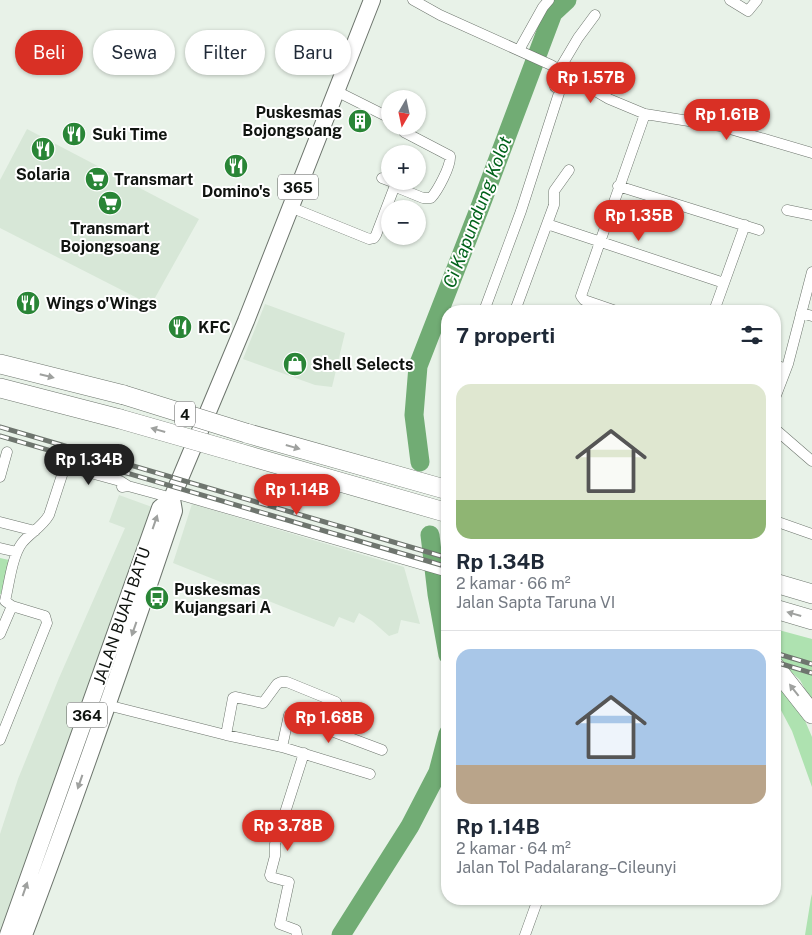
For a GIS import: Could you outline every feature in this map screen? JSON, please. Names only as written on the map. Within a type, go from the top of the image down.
[{"type":"highway","name":"4","points":[[0,364],[124,396],[246,433],[441,488]]},
{"type":"highway","name":"4","points":[[0,388],[120,419],[441,511]]},
{"type":"highway","points":[[329,479],[441,517]]},
{"type":"highway","points":[[781,586],[812,594]]},
{"type":"highway","points":[[781,611],[812,620]]},
{"type":"highway","points":[[781,675],[812,714]]},
{"type":"main road","name":"365","points":[[290,207],[372,0]]},
{"type":"main road","name":"JALAN BUAH BATU","points":[[24,935],[54,858],[174,511],[173,497],[246,321],[290,207]]},
{"type":"main road","name":"JALAN BUAH BATU","points":[[8,935],[160,508],[173,497]]},
{"type":"street","points":[[413,0],[440,15],[557,68],[609,99],[645,114],[720,126],[812,153]]},
{"type":"street","points":[[523,52],[543,7],[549,0]]},
{"type":"street","points":[[730,0],[748,12],[757,0]]},
{"type":"street","points":[[486,305],[521,211],[560,90],[555,87],[557,68],[595,15]]},
{"type":"street","points":[[336,91],[381,114]]},
{"type":"street","points":[[598,305],[581,299],[581,296],[618,186],[645,114]]},
{"type":"street","points":[[406,190],[423,198],[431,198],[436,193],[451,159],[450,156],[410,135]]},
{"type":"street","points":[[517,305],[555,200],[554,191],[569,170]]},
{"type":"street","points":[[618,186],[760,230]]},
{"type":"street","points":[[290,207],[361,237],[374,238],[393,190]]},
{"type":"street","points":[[787,210],[812,215]]},
{"type":"street","points":[[547,224],[724,283]]},
{"type":"street","points":[[716,305],[745,225]]},
{"type":"street","points":[[781,382],[812,272]]},
{"type":"street","points":[[801,313],[812,316]]},
{"type":"street","points":[[781,367],[786,368]]},
{"type":"street","points":[[781,434],[812,461]]},
{"type":"street","points":[[0,477],[7,452]]},
{"type":"street","points":[[0,634],[17,552],[22,543],[45,522],[64,470],[118,487],[128,486],[173,497],[441,570]]},
{"type":"street","points":[[0,522],[35,531]]},
{"type":"street","points":[[781,523],[812,534]]},
{"type":"street","points":[[0,548],[17,552]]},
{"type":"street","points":[[0,740],[3,723],[47,624],[45,616],[6,602]]},
{"type":"street","points":[[226,735],[233,698],[263,703],[280,682],[287,682],[336,702]]},
{"type":"street","points":[[107,705],[282,747],[370,774]]},
{"type":"street","points":[[282,747],[289,715],[382,750]]},
{"type":"street","points":[[297,935],[296,930],[280,924],[290,883],[270,875],[275,844],[304,753]]},
{"type":"street","points":[[525,935],[536,905]]},
{"type":"shaded area","name":"Transmart","points":[[27,129],[199,219],[151,305],[0,228],[0,180]]},
{"type":"shaded area","points":[[265,304],[345,333],[332,387],[315,385],[243,359]]},
{"type":"shaded area","points":[[119,495],[152,507],[0,935],[0,834],[18,779],[59,678],[125,528],[109,522]]},
{"type":"shaded area","points":[[192,504],[404,567],[420,624],[401,620],[398,633],[389,636],[372,621],[359,613],[354,623],[339,617],[334,627],[173,563]]},
{"type":"green space","points":[[0,558],[9,560],[1,594],[0,594]]},
{"type":"green space","points":[[781,631],[812,639],[812,702],[800,680],[781,663]]},
{"type":"green space","points":[[781,683],[803,716],[812,737],[812,787],[792,731],[781,710]]},
{"type":"green space","points":[[812,894],[812,935],[805,935],[811,898]]},
{"type":"waterway","name":"Ci Kapundung Kolot","points":[[442,305],[553,13],[567,0]]},
{"type":"waterway","name":"Ci Kapundung Kolot","points":[[420,462],[414,415],[418,366],[441,307]]},
{"type":"waterway","name":"Ci Kapundung Kolot","points":[[430,535],[441,616]]},
{"type":"waterway","name":"Ci Kapundung Kolot","points":[[341,935],[410,826],[438,772],[441,761]]},
{"type":"railway","points":[[0,427],[441,556]]},
{"type":"railway","points":[[0,436],[441,565]]},
{"type":"railway","points":[[781,655],[812,664]]},
{"type":"railway","points":[[781,664],[812,673]]},
{"type":"place","name":"Puskesmas Bojongsoang","points":[[360,121]]},
{"type":"place","name":"Suki Time","points":[[74,134]]},
{"type":"place","name":"Solaria","points":[[43,149]]},
{"type":"place","name":"Domino's","points":[[236,166]]},
{"type":"place","name":"Transmart","points":[[97,179]]},
{"type":"place","name":"Transmart Bojongsoang","points":[[110,203]]},
{"type":"place","name":"Wings o'Wings","points":[[28,303]]},
{"type":"place","name":"KFC","points":[[180,327]]},
{"type":"place","name":"Shell Selects","points":[[295,364]]},
{"type":"place","name":"Puskesmas Kujangsari A","points":[[157,598]]}]
